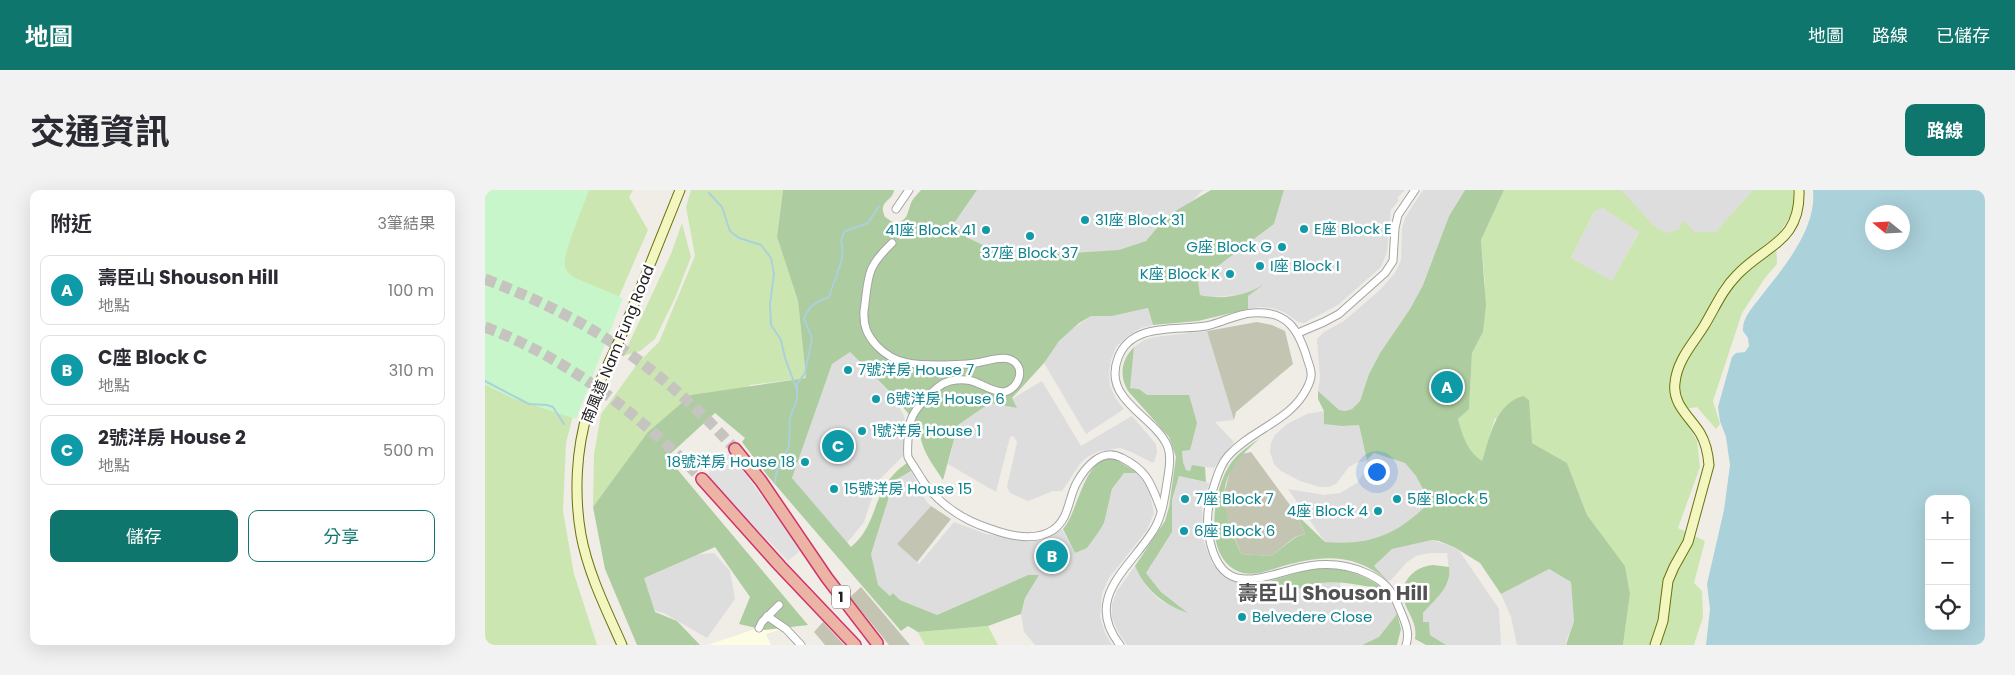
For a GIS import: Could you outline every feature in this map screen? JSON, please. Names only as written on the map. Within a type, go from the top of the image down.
[{"type":"highway","name":"1","points":[[735,449],[761,481],[827,578],[877,644]]},
{"type":"highway","name":"1","points":[[702,479],[780,566],[855,645]]},
{"type":"main road","name":"南風道 Nam Fung Road","points":[[622,645],[593,578],[581,535],[577,488],[581,442],[585,420],[593,398],[615,351],[680,190]]},
{"type":"main road","points":[[1655,645],[1664,614],[1668,581],[1688,542],[1709,465],[1708,452],[1704,440],[1680,406],[1675,395],[1678,370],[1688,349],[1731,281],[1747,266],[1777,244],[1789,230],[1798,207],[1799,190]]},
{"type":"street","points":[[896,209],[909,190]]},
{"type":"street","points":[[1298,333],[1339,314],[1385,273],[1393,261],[1395,228],[1398,215],[1415,190]]},
{"type":"street","points":[[892,243],[875,260],[868,276],[863,322],[867,333],[878,346],[893,358],[908,364],[973,364],[1004,358],[1012,361],[1020,372],[1019,380],[1015,387],[1004,392],[970,379],[944,383],[935,389],[914,412],[909,422],[908,457],[923,482],[933,494],[959,515],[980,526],[1008,534],[1037,536],[1051,531],[1060,524],[1066,514],[1075,486],[1082,474],[1101,456],[1110,454],[1133,463],[1145,473],[1161,511]]},
{"type":"street","points":[[1120,645],[1107,620],[1105,608],[1107,599],[1118,578],[1154,530],[1161,511],[1169,470],[1169,451],[1163,438],[1133,409],[1118,388],[1115,376],[1116,364],[1123,348],[1132,339],[1149,332],[1216,324],[1243,314],[1254,313],[1268,314],[1281,318],[1291,324],[1298,333],[1311,373],[1301,400],[1290,412],[1256,433],[1231,452],[1224,462],[1217,476],[1207,512],[1212,549],[1225,570],[1235,577],[1245,580],[1256,580],[1296,569],[1321,565],[1347,566],[1373,576],[1388,586],[1395,596],[1407,628],[1408,637],[1406,645]]},
{"type":"street","points":[[759,628],[767,616],[779,605]]},
{"type":"street","points":[[767,616],[786,629],[801,645]]},
{"type":"shaded area","points":[[969,190],[1208,190],[1202,191],[1168,226],[1124,255],[1041,280],[950,229]]},
{"type":"shaded area","points":[[1284,190],[1405,190],[1397,198],[1399,200],[1391,210],[1387,252],[1381,267],[1338,305],[1304,323],[1298,322],[1284,312],[1272,308],[1248,309],[1248,296],[1259,288],[1239,295],[1213,297],[1200,295],[1198,281],[1274,224]]},
{"type":"shaded area","points":[[1423,190],[1465,190],[1449,216],[1423,285],[1410,309],[1380,353],[1369,374],[1360,401],[1352,409],[1338,410],[1318,391],[1320,378],[1317,339],[1324,332],[1344,321],[1381,289],[1395,273],[1401,260],[1402,228],[1405,218]]},
{"type":"shaded area","points":[[1620,190],[1753,190],[1687,267],[1640,222]]},
{"type":"shaded area","points":[[1603,208],[1639,231],[1612,282],[1571,258],[1594,212]]},
{"type":"shaded area","points":[[1148,308],[1153,325],[1141,328],[1125,338],[1116,347],[1111,360],[1110,386],[1116,399],[1124,409],[1086,434],[1044,363],[1053,348],[1065,334],[1091,316],[1112,316]]},
{"type":"shaded area","points":[[1257,322],[1272,325],[1285,331],[1293,364],[1236,412],[1234,420],[1207,331]]},
{"type":"shaded area","points":[[1207,331],[1234,420],[1215,422],[1234,442],[1214,468],[1192,465],[1191,472],[1186,470],[1182,451],[1147,395],[1139,389],[1129,388],[1134,347],[1144,340],[1155,337]]},
{"type":"shaded area","points":[[850,352],[894,397],[904,416],[906,428],[903,456],[881,478],[864,522],[847,543],[792,478],[832,364]]},
{"type":"shaded area","points":[[1042,381],[1081,446],[1132,416],[1156,444],[1157,452],[1153,463],[1120,448],[1100,451],[1087,457],[1080,464],[1062,491],[1053,491],[1028,501],[1010,493],[1007,487],[1017,442],[1013,436],[1010,437],[996,492],[948,464],[958,425],[990,403],[1017,408],[1012,399]]},
{"type":"shaded area","points":[[1324,411],[1343,426],[1359,425],[1367,460],[1374,453],[1405,463],[1416,476],[1431,502],[1403,526],[1385,536],[1365,542],[1345,544],[1325,542],[1288,489],[1324,495],[1340,493],[1357,483],[1364,473],[1367,461],[1356,463],[1349,467],[1336,484],[1320,487],[1300,481],[1281,471],[1274,464],[1270,452],[1271,443],[1275,435],[1287,424],[1307,414]]},
{"type":"shaded area","points":[[1251,452],[1298,516],[1305,534],[1295,537],[1271,556],[1241,554],[1225,511],[1224,494],[1230,471],[1242,454]]},
{"type":"shaded area","points":[[730,453],[801,550],[788,561],[709,480],[709,472]]},
{"type":"shaded area","points":[[911,471],[926,501],[931,506],[897,544],[919,564],[954,522],[986,534],[1030,542],[1048,539],[1062,529],[1075,553],[1087,548],[1098,533],[1104,523],[1112,490],[1124,472],[1138,473],[1149,490],[1154,513],[1147,530],[1109,578],[1102,593],[1100,617],[1105,633],[1112,645],[1035,645],[1024,632],[1021,614],[1025,598],[1039,575],[1028,575],[937,615],[900,600],[893,593],[890,596],[877,585],[871,554],[894,481]]},
{"type":"shaded area","points":[[1179,476],[1209,483],[1202,510],[1204,542],[1212,563],[1224,575],[1245,585],[1256,585],[1266,582],[1271,602],[1292,590],[1319,582],[1340,581],[1340,586],[1388,595],[1397,614],[1379,637],[1362,645],[1127,645],[1118,632],[1112,618],[1112,604],[1117,591],[1135,566],[1146,586],[1157,598],[1187,612],[1161,592],[1146,573],[1172,532],[1172,500]]},
{"type":"shaded area","points":[[931,506],[951,519],[917,562],[897,544]]},
{"type":"shaded area","points":[[1432,540],[1454,547],[1460,552],[1499,609],[1501,645],[1446,645],[1430,635],[1429,622],[1423,622],[1423,613],[1448,582],[1447,553],[1429,553],[1416,556],[1407,562],[1388,581],[1374,566],[1392,549]]},
{"type":"shaded area","points":[[714,553],[730,571],[735,599],[707,638],[664,613],[646,609],[631,575],[670,557]]},
{"type":"shaded area","points":[[1549,569],[1571,582],[1574,621],[1565,645],[1517,645],[1511,617],[1501,594]]},
{"type":"shaded area","points":[[861,587],[910,645],[889,645],[850,597]]},
{"type":"shaded area","points":[[823,622],[844,645],[825,645],[814,632]]},
{"type":"shaded area","points":[[770,624],[779,630],[766,634],[771,645],[708,645]]},
{"type":"green space","points":[[485,190],[633,190],[629,197],[648,230],[581,384],[566,443],[563,511],[574,574],[597,645],[485,645]]},
{"type":"green space","points":[[485,190],[589,190],[567,251],[565,266],[575,278],[623,298],[576,419],[512,398],[485,385]]},
{"type":"green space","points":[[691,190],[783,190],[777,237],[798,301],[806,378],[750,385],[607,491],[593,507],[594,454],[601,414],[638,363],[659,342],[695,256],[686,207]]},
{"type":"green space","points":[[783,190],[894,190],[891,197],[884,204],[883,211],[885,217],[894,223],[904,219],[912,201],[921,190],[977,190],[952,226],[968,238],[1012,259],[1119,250],[1146,241],[1167,216],[1211,190],[1284,190],[1274,224],[1198,281],[1200,295],[1217,297],[1241,294],[1263,285],[1248,296],[1248,309],[1198,321],[1153,325],[1148,308],[1112,316],[1091,316],[1079,323],[1059,341],[1044,363],[1012,398],[1017,408],[990,403],[958,425],[943,480],[924,449],[920,427],[888,390],[850,352],[832,364],[792,478],[851,547],[861,537],[867,527],[887,483],[907,463],[911,471],[894,481],[871,554],[878,585],[890,596],[893,593],[900,600],[937,615],[1028,575],[1039,575],[1025,598],[1021,614],[988,626],[918,632],[908,626],[901,631],[767,475],[742,442],[745,438],[715,413],[667,457],[808,625],[765,630],[739,624],[750,597],[715,547],[644,578],[655,612],[677,621],[700,645],[637,645],[605,569],[593,507],[648,432],[691,395],[806,378],[798,301],[777,237]]},
{"type":"green space","points":[[1465,190],[1504,190],[1481,240],[1486,305],[1483,332],[1472,353],[1469,409],[1458,419],[1462,432],[1469,448],[1482,461],[1495,422],[1506,406],[1523,396],[1529,400],[1532,443],[1567,463],[1587,515],[1625,566],[1630,594],[1623,645],[1566,645],[1574,621],[1571,582],[1549,569],[1501,594],[1480,563],[1454,547],[1432,540],[1392,549],[1374,566],[1388,581],[1362,565],[1336,559],[1309,560],[1248,574],[1230,566],[1221,555],[1216,541],[1214,526],[1215,509],[1223,478],[1235,458],[1260,438],[1234,466],[1228,478],[1225,491],[1228,519],[1241,554],[1271,556],[1296,537],[1305,534],[1298,516],[1325,542],[1356,542],[1383,536],[1395,530],[1430,502],[1416,476],[1405,463],[1374,453],[1367,460],[1359,425],[1324,424],[1324,411],[1318,399],[1318,391],[1339,410],[1352,409],[1360,401],[1369,374],[1380,353],[1410,309],[1423,285],[1449,216]]},
{"type":"green space","points":[[1504,190],[1621,190],[1654,226],[1666,233],[1678,230],[1684,220],[1694,232],[1716,232],[1753,190],[1793,190],[1794,210],[1776,238],[1777,264],[1765,278],[1742,313],[1713,401],[1720,424],[1716,429],[1697,407],[1679,410],[1697,441],[1700,467],[1678,528],[1705,541],[1694,583],[1702,591],[1703,617],[1694,645],[1623,645],[1630,594],[1625,566],[1587,515],[1567,463],[1532,443],[1495,418],[1482,461],[1466,443],[1458,419],[1469,408],[1472,353],[1483,332],[1485,283],[1481,240]],"holes":[[[1603,208],[1639,232],[1612,281],[1571,258],[1594,212]]]},
{"type":"green space","points":[[682,223],[691,257],[675,298],[655,339],[640,351],[623,356],[671,254]]},
{"type":"green space","points":[[1134,347],[1130,388],[1139,389],[1147,395],[1189,395],[1197,423],[1190,450],[1182,451],[1183,462],[1186,470],[1190,471],[1192,465],[1205,467],[1206,482],[1179,476],[1172,500],[1172,532],[1146,573],[1161,592],[1188,613],[1156,596],[1144,583],[1135,566],[1165,521],[1169,507],[1176,457],[1169,437],[1128,391],[1123,380],[1123,368],[1126,357]]},
{"type":"green space","points":[[1113,458],[1138,473],[1124,473],[1112,489],[1104,523],[1098,533],[1087,548],[1075,553],[1063,529],[1069,521],[1088,476],[1103,460]]},
{"type":"green space","points":[[1433,565],[1449,567],[1448,581],[1442,592],[1423,613],[1423,622],[1429,622],[1430,635],[1446,645],[1426,645],[1415,639],[1413,622],[1404,600],[1404,585],[1409,577],[1420,568]]},
{"type":"green space","points":[[1326,568],[1357,574],[1385,590],[1327,582],[1302,588],[1271,602],[1266,582],[1308,570]]},
{"type":"green space","points":[[1397,614],[1401,629],[1397,645],[1362,645],[1379,637]]},
{"type":"green space","points":[[988,626],[998,645],[925,645],[918,632]]},
{"type":"water","points":[[1813,190],[1985,190],[1985,645],[1706,645],[1710,609],[1707,584],[1724,510],[1730,465],[1726,437],[1720,421],[1718,407],[1732,357],[1736,353],[1745,352],[1749,346],[1748,338],[1743,331],[1746,316],[1798,246],[1810,218]]},
{"type":"waterway","points":[[709,193],[722,207],[730,231],[739,238],[761,245],[771,258],[774,274],[770,304],[771,325],[781,340],[785,358],[797,390]]},
{"type":"waterway","points":[[775,483],[776,474],[789,446],[790,418],[797,399],[797,384],[805,373],[812,338],[804,319],[808,310],[813,305],[829,297],[842,258],[841,243],[845,231],[868,223],[879,206]]},
{"type":"waterway","points":[[485,381],[529,404],[553,407],[564,424]]},
{"type":"tunnel","points":[[485,279],[557,310],[621,348],[679,393],[735,449]]},
{"type":"tunnel","points":[[485,327],[516,340],[575,372],[653,432],[702,479]]},
{"type":"place","name":"31座 Block 31","points":[[1085,220]]},
{"type":"place","name":"E座 Block E","points":[[1304,229]]},
{"type":"place","name":"41座 Block 41","points":[[986,230]]},
{"type":"place","name":"37座 Block 37","points":[[1030,236]]},
{"type":"place","name":"G座 Block G","points":[[1282,247]]},
{"type":"place","name":"I座 Block I","points":[[1260,266]]},
{"type":"place","name":"K座 Block K","points":[[1230,274]]},
{"type":"place","name":"7號洋房 House 7","points":[[848,370]]},
{"type":"place","name":"壽臣山 Shouson Hill","points":[[1447,387]]},
{"type":"place","name":"6號洋房 House 6","points":[[876,399]]},
{"type":"place","name":"1號洋房 House 1","points":[[862,431]]},
{"type":"place","name":"2號洋房 House 2","points":[[838,446]]},
{"type":"place","name":"18號洋房 House 18","points":[[805,462]]},
{"type":"place","name":"15號洋房 House 15","points":[[834,489]]},
{"type":"place","name":"7座 Block 7","points":[[1185,499]]},
{"type":"place","name":"5座 Block 5","points":[[1397,499]]},
{"type":"place","name":"4座 Block 4","points":[[1378,511]]},
{"type":"place","name":"6座 Block 6","points":[[1184,531]]},
{"type":"place","name":"C座 Block C","points":[[1052,556]]},
{"type":"place","name":"Belvedere Close","points":[[1242,617]]},
{"type":"district","name":"壽臣山 Shouson Hill","points":[[1333,593]]}]
